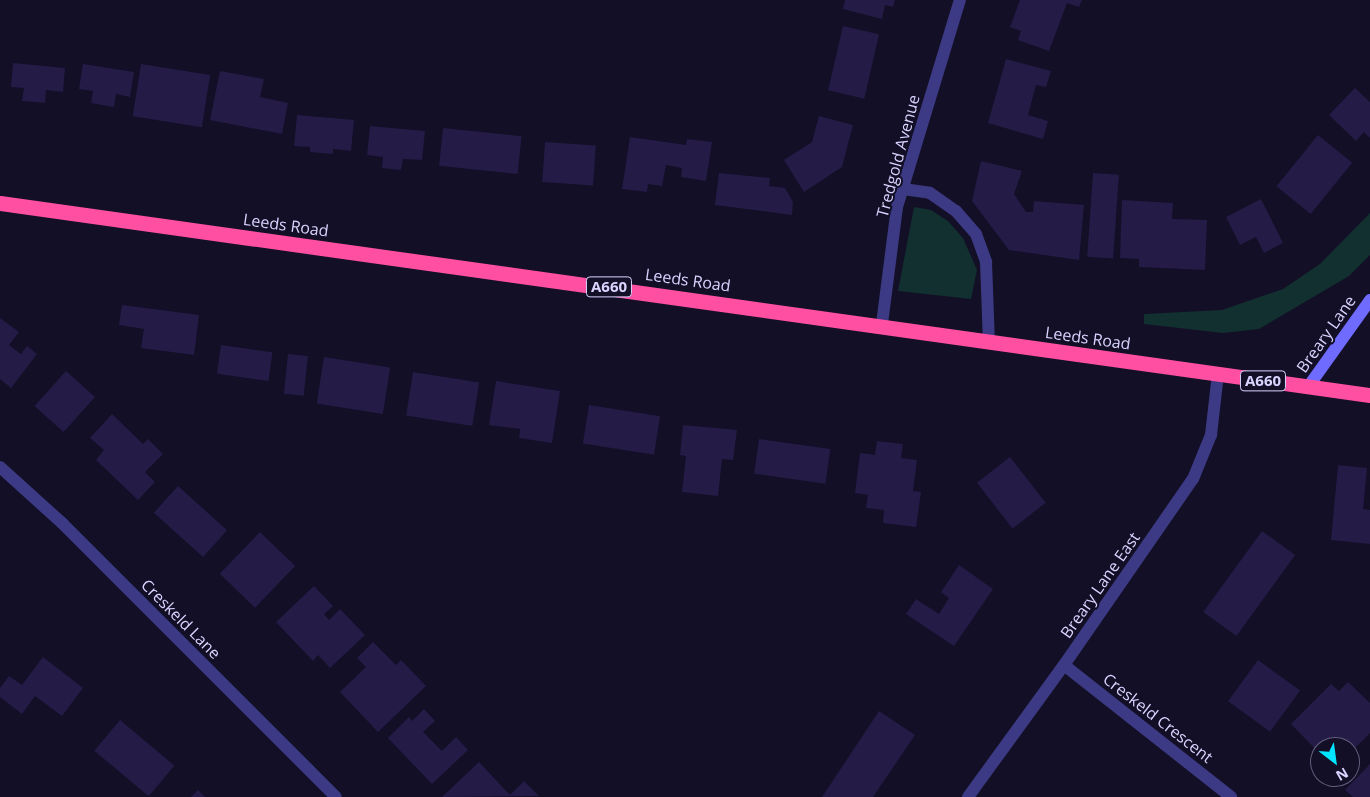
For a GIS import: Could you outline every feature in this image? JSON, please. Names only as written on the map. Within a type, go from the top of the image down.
[{"type":"highway","name":"Leeds Road","points":[[0,203],[882,324],[989,342],[1370,395]]},
{"type":"street","name":"Tredgold Avenue","points":[[882,324],[897,207],[960,0]]},
{"type":"street","points":[[903,189],[930,193],[956,211],[976,234],[986,262],[989,342]]},
{"type":"street","name":"Breary Lane","points":[[1308,387],[1370,300]]},
{"type":"street","name":"Breary Lane East","points":[[968,797],[1064,665],[1193,479],[1211,435],[1218,374]]},
{"type":"street","name":"Creskeld Lane","points":[[0,467],[69,530],[336,797]]},
{"type":"street","name":"Creskeld Crescent","points":[[1064,665],[1231,797]]},
{"type":"green space","points":[[914,207],[931,210],[948,221],[963,238],[977,270],[971,299],[898,291]]},
{"type":"green space","points":[[1370,213],[1370,255],[1349,276],[1259,329],[1223,333],[1144,324],[1144,314],[1222,310],[1283,289],[1320,264]]},
{"type":"building","points":[[845,0],[895,0],[893,7],[885,5],[882,19],[843,9]]},
{"type":"building","points":[[1020,0],[1082,0],[1079,7],[1067,3],[1049,51],[1018,40],[1021,31],[1010,27]]},
{"type":"building","points":[[843,26],[879,34],[864,99],[828,90]]},
{"type":"building","points":[[1006,59],[1051,71],[1046,87],[1036,85],[1028,115],[1048,121],[1043,139],[988,123]]},
{"type":"building","points":[[13,63],[65,68],[63,92],[46,90],[45,103],[22,101],[24,88],[11,87]]},
{"type":"building","points":[[83,64],[134,72],[130,97],[116,94],[114,107],[91,103],[93,91],[79,89]]},
{"type":"building","points":[[141,64],[210,75],[202,127],[133,116]]},
{"type":"building","points":[[220,71],[264,79],[260,97],[288,103],[282,134],[210,120]]},
{"type":"building","points":[[1355,88],[1370,102],[1370,138],[1364,132],[1356,141],[1329,115]]},
{"type":"building","points":[[297,115],[354,120],[351,151],[333,149],[333,154],[310,152],[310,147],[294,146]]},
{"type":"building","points":[[819,116],[853,125],[842,167],[804,192],[784,160],[812,142]]},
{"type":"building","points":[[370,126],[425,131],[422,160],[403,159],[401,170],[382,168],[383,157],[367,155]]},
{"type":"building","points":[[443,128],[522,136],[518,174],[439,166]]},
{"type":"building","points":[[1318,135],[1352,163],[1311,214],[1276,186]]},
{"type":"building","points":[[630,137],[686,145],[687,139],[712,142],[706,181],[681,177],[682,168],[666,165],[662,186],[648,184],[647,192],[622,189]]},
{"type":"building","points":[[545,142],[596,146],[593,185],[542,182]]},
{"type":"building","points":[[981,161],[1022,171],[1014,194],[1026,212],[1033,212],[1034,201],[1084,205],[1079,260],[1009,250],[972,201]]},
{"type":"building","points":[[719,173],[770,178],[769,186],[785,188],[793,202],[792,215],[715,205]]},
{"type":"building","points":[[1093,173],[1119,175],[1113,259],[1087,257]]},
{"type":"building","points":[[1261,199],[1283,243],[1264,253],[1256,237],[1240,245],[1226,217]]},
{"type":"building","points":[[1122,200],[1173,203],[1172,219],[1207,220],[1205,270],[1139,267],[1139,259],[1120,258]]},
{"type":"building","points":[[122,305],[199,315],[194,355],[141,348],[144,329],[119,325]]},
{"type":"building","points":[[0,318],[19,332],[9,345],[21,354],[27,346],[37,354],[11,388],[0,379]]},
{"type":"building","points":[[221,345],[272,352],[268,381],[217,374]]},
{"type":"building","points":[[288,354],[308,356],[304,396],[284,394]]},
{"type":"building","points":[[324,357],[390,367],[383,414],[317,403]]},
{"type":"building","points":[[66,371],[95,397],[64,432],[35,406]]},
{"type":"building","points":[[413,372],[479,382],[472,426],[406,415]]},
{"type":"building","points":[[496,381],[560,391],[552,443],[519,438],[520,429],[489,425]]},
{"type":"building","points":[[589,405],[660,416],[654,455],[583,444]]},
{"type":"building","points":[[112,414],[143,444],[148,439],[163,454],[145,472],[155,482],[138,500],[96,460],[104,450],[90,438]]},
{"type":"building","points":[[683,425],[737,430],[733,460],[722,459],[718,496],[682,492],[686,456],[680,455]]},
{"type":"building","points":[[759,439],[830,449],[825,484],[754,474]]},
{"type":"building","points":[[877,441],[903,444],[901,458],[917,460],[913,491],[921,492],[916,527],[883,523],[884,510],[866,508],[868,495],[855,493],[860,453],[875,455]]},
{"type":"building","points":[[1010,457],[1046,503],[1013,529],[977,483]]},
{"type":"building","points":[[1338,465],[1367,468],[1363,509],[1370,510],[1370,544],[1331,540]]},
{"type":"building","points":[[178,486],[227,530],[203,557],[154,513]]},
{"type":"building","points":[[1262,531],[1295,555],[1236,636],[1203,612]]},
{"type":"building","points":[[260,532],[295,566],[255,608],[220,574]]},
{"type":"building","points":[[959,565],[993,589],[954,646],[906,614],[916,599],[939,614],[949,598],[941,592]]},
{"type":"building","points":[[314,586],[333,606],[324,614],[329,620],[340,609],[365,635],[330,668],[318,655],[313,661],[276,622]]},
{"type":"building","points":[[373,642],[396,665],[401,660],[426,686],[378,732],[340,692],[366,667],[357,658]]},
{"type":"building","points":[[43,657],[83,688],[62,716],[35,696],[22,714],[0,697],[0,688],[9,676],[22,685]]},
{"type":"building","points":[[1258,660],[1300,691],[1270,732],[1228,701]]},
{"type":"building","points":[[1348,682],[1370,703],[1370,733],[1360,743],[1360,737],[1310,737],[1310,744],[1291,724],[1331,684],[1339,691]]},
{"type":"building","points":[[424,709],[435,721],[423,732],[442,751],[456,737],[468,750],[432,784],[388,738],[409,717],[412,721]]},
{"type":"building","points":[[879,711],[915,735],[873,797],[822,797]]},
{"type":"building","points":[[120,720],[174,766],[149,796],[94,751]]},
{"type":"building","points":[[479,762],[510,795],[524,781],[539,796],[442,797]]},
{"type":"building","points":[[1370,764],[1370,797],[1353,797],[1345,790],[1348,787],[1360,787],[1360,774]]},
{"type":"building","points":[[198,790],[205,797],[191,797]]}]
